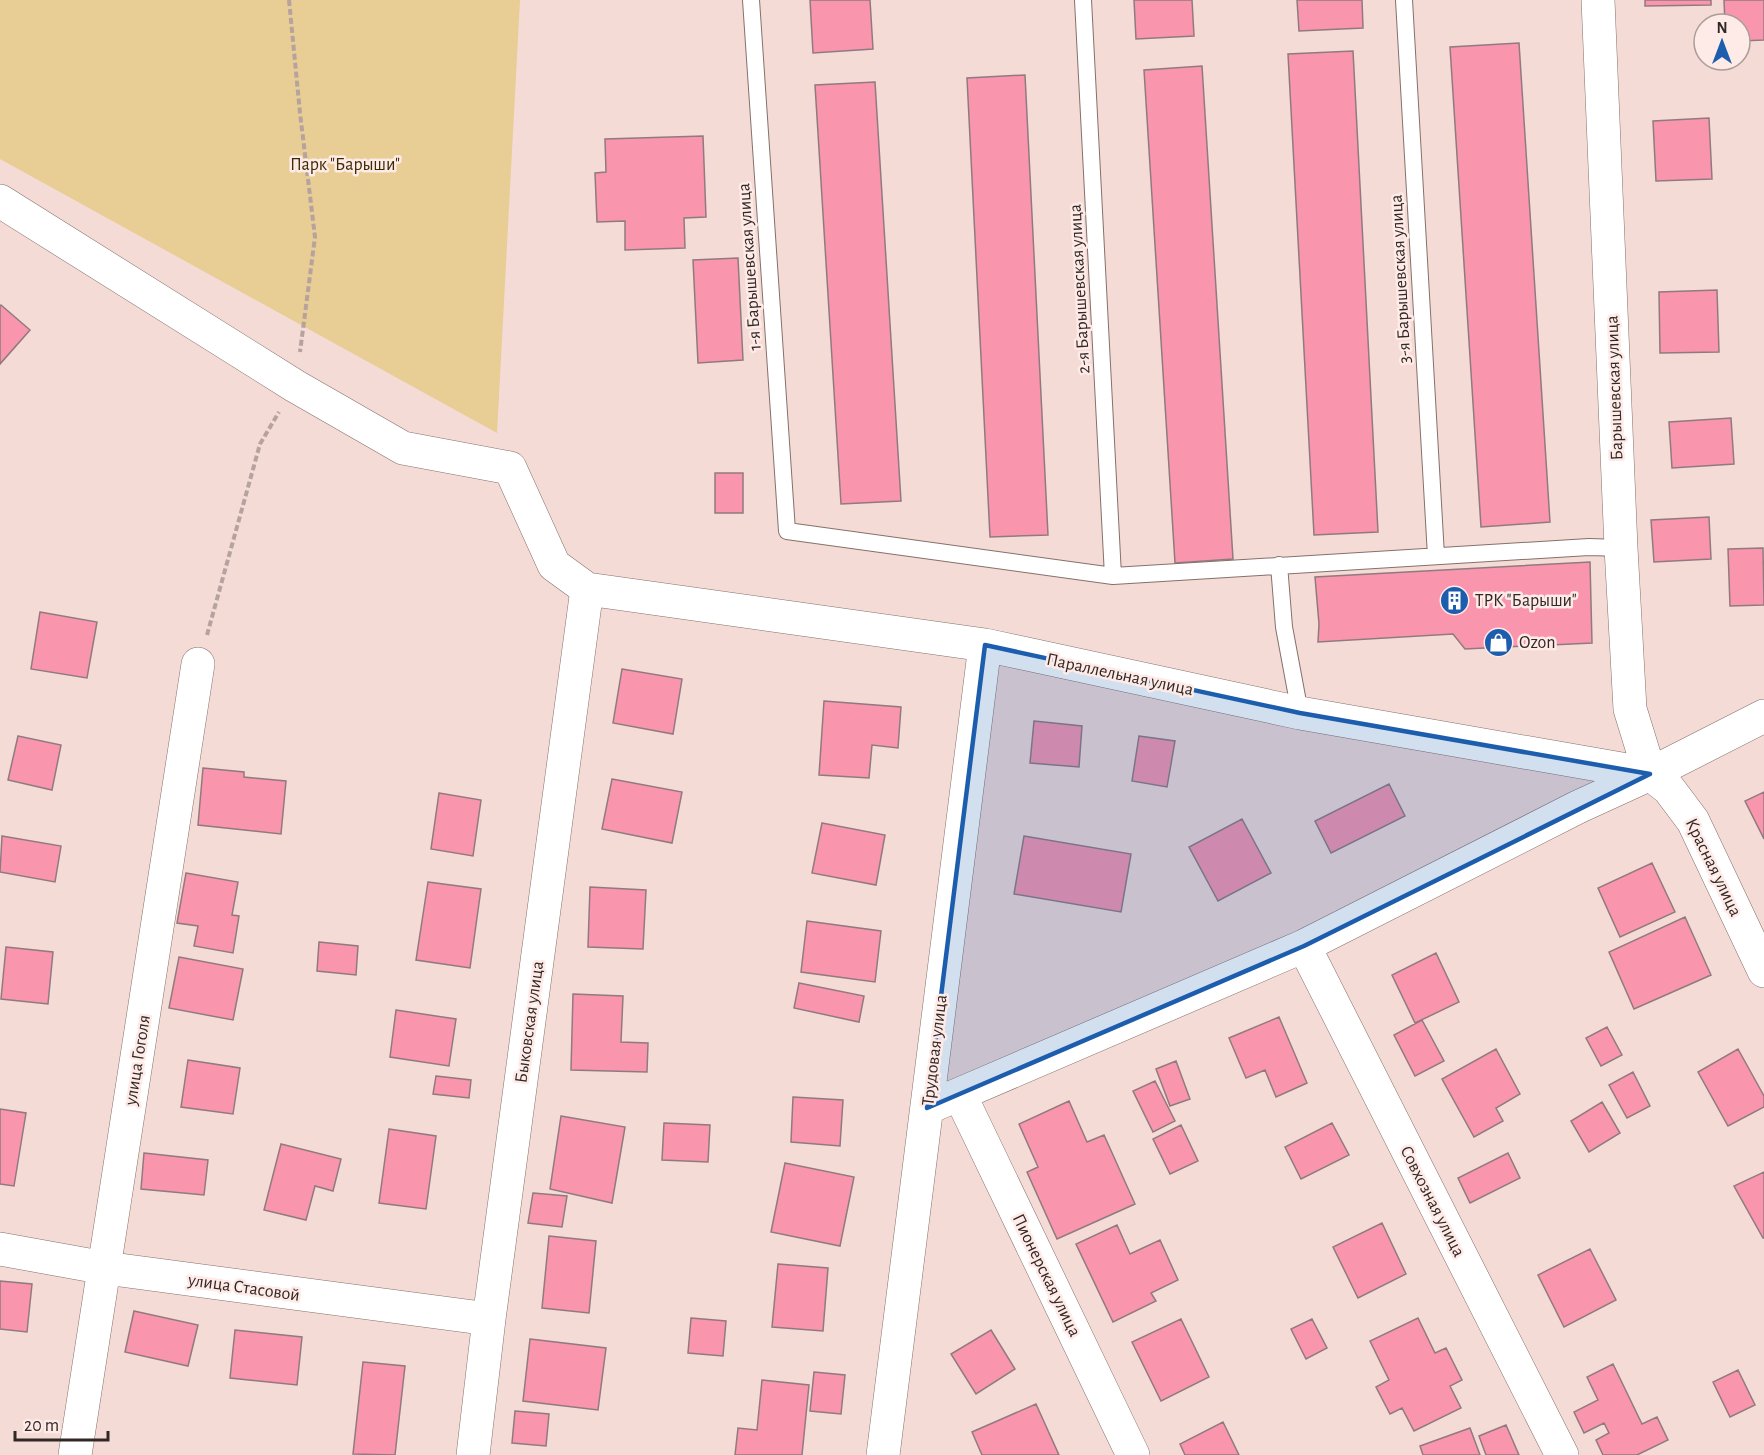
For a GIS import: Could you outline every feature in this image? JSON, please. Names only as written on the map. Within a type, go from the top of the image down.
[{"type":"street","name":"Барышевская улица","points":[[1598,0],[1630,709],[1650,774]]},
{"type":"street","points":[[0,201],[295,386],[403,448],[510,468],[554,565],[587,589]]},
{"type":"street","name":"Параллельная улица","points":[[587,589],[985,645],[1300,713],[1650,774]]},
{"type":"street","name":"Быковская улица","points":[[473,1455],[489,1319],[587,589]]},
{"type":"street","name":"Трудовая улица","points":[[883,1455],[985,645]]},
{"type":"street","name":"улица Гоголя","points":[[75,1455],[198,664]]},
{"type":"street","points":[[927,1108],[1304,946],[1764,716]]},
{"type":"street","name":"Красная улица","points":[[1650,774],[1669,789],[1694,821],[1764,971]]},
{"type":"street","name":"Совхозная улица","points":[[1304,946],[1562,1455]]},
{"type":"street","name":"Пионерская улица","points":[[960,1095],[1133,1455]]},
{"type":"street","name":"улица Стасовой","points":[[0,1249],[105,1268],[489,1319]]},
{"type":"lane","name":"1-я Барышевская улица","points":[[750,0],[787,531],[1113,576]]},
{"type":"lane","name":"2-я Барышевская улица","points":[[1083,0],[1113,576]]},
{"type":"lane","name":"3-я Барышевская улица","points":[[1404,0],[1436,556]]},
{"type":"lane","points":[[1113,576],[1589,547],[1621,548]]},
{"type":"lane","points":[[1279,565],[1284,627],[1300,713]]},
{"type":"path","points":[[198,664],[260,444],[295,386],[315,237],[289,0]]},
{"type":"highlighted area","points":[[985,645],[1300,713],[1650,774],[1304,946],[927,1108]]},
{"type":"green space","name":"Парк \"Барыши\"","points":[[0,0],[520,0],[497,433],[0,159]]},
{"type":"building","points":[[810,0],[870,0],[873,49],[813,53]]},
{"type":"building","points":[[1134,0],[1192,0],[1194,36],[1136,39]]},
{"type":"building","points":[[1297,0],[1362,0],[1363,28],[1299,31]]},
{"type":"building","points":[[1645,0],[1711,0],[1711,5],[1645,6]]},
{"type":"building","points":[[1724,0],[1764,0],[1764,40],[1752,40],[1752,12],[1724,12]]},
{"type":"building","points":[[1519,43],[1550,522],[1481,527],[1450,47]]},
{"type":"building","points":[[1353,51],[1378,532],[1314,535],[1288,54]]},
{"type":"building","points":[[1202,66],[1233,559],[1175,563],[1144,70]]},
{"type":"building","points":[[1025,75],[1048,535],[990,537],[967,78]]},
{"type":"building","points":[[875,82],[901,501],[841,504],[815,85]]},
{"type":"building","points":[[1709,118],[1712,179],[1656,181],[1653,121]]},
{"type":"building","points":[[703,136],[706,217],[684,218],[685,248],[625,250],[625,221],[597,222],[595,173],[606,172],[605,139]]},
{"type":"building","points":[[738,258],[743,360],[698,363],[693,260]]},
{"type":"building","points":[[1717,290],[1719,352],[1660,353],[1659,292]]},
{"type":"building","points":[[0,306],[30,330],[0,364]]},
{"type":"building","points":[[1731,418],[1734,464],[1672,468],[1669,422]]},
{"type":"building","points":[[715,473],[743,473],[743,513],[715,513]]},
{"type":"building","points":[[1709,517],[1711,559],[1654,562],[1651,520]]},
{"type":"building","points":[[1763,548],[1764,605],[1730,606],[1728,549]]},
{"type":"building","name":"ТРК \"Барыши\"","points":[[1590,562],[1592,643],[1465,649],[1453,634],[1318,642],[1319,624],[1315,577]]},
{"type":"building","points":[[40,612],[97,622],[87,678],[31,669]]},
{"type":"building","points":[[622,669],[682,679],[673,734],[613,723]]},
{"type":"building","points":[[824,701],[901,707],[898,748],[872,745],[869,778],[819,775]]},
{"type":"building","points":[[1034,721],[1082,726],[1079,767],[1030,763]]},
{"type":"building","points":[[18,736],[61,745],[52,790],[8,780]]},
{"type":"building","points":[[1139,736],[1175,741],[1167,787],[1132,781]]},
{"type":"building","points":[[203,768],[244,772],[244,777],[286,781],[281,834],[198,825]]},
{"type":"building","points":[[612,779],[682,792],[672,843],[602,829]]},
{"type":"building","points":[[1389,784],[1405,816],[1331,853],[1315,821]]},
{"type":"building","points":[[1764,792],[1764,839],[1745,801]]},
{"type":"building","points":[[439,793],[481,800],[473,856],[431,849]]},
{"type":"building","points":[[1242,819],[1271,873],[1218,901],[1189,847]]},
{"type":"building","points":[[822,823],[885,835],[876,885],[812,873]]},
{"type":"building","points":[[2,836],[61,846],[55,882],[0,872]]},
{"type":"building","points":[[1024,836],[1131,854],[1121,912],[1014,894]]},
{"type":"building","points":[[1652,863],[1675,912],[1620,937],[1598,888]]},
{"type":"building","points":[[186,873],[238,882],[232,915],[239,916],[233,953],[194,946],[198,926],[177,923]]},
{"type":"building","points":[[428,882],[481,889],[470,968],[416,960]]},
{"type":"building","points":[[590,887],[646,890],[643,949],[588,947]]},
{"type":"building","points":[[1685,917],[1711,975],[1634,1009],[1609,952]]},
{"type":"building","points":[[807,921],[881,931],[875,982],[801,972]]},
{"type":"building","points":[[319,942],[358,946],[356,975],[317,971]]},
{"type":"building","points":[[6,947],[53,952],[48,1004],[1,999]]},
{"type":"building","points":[[1436,953],[1459,1002],[1415,1023],[1392,975]]},
{"type":"building","points":[[179,957],[243,969],[233,1020],[169,1008]]},
{"type":"building","points":[[799,983],[864,996],[859,1022],[794,1008]]},
{"type":"building","points":[[573,994],[623,996],[621,1042],[648,1043],[647,1072],[571,1070]]},
{"type":"building","points":[[396,1010],[456,1019],[449,1066],[390,1057]]},
{"type":"building","points":[[1279,1017],[1307,1083],[1276,1097],[1265,1070],[1246,1078],[1229,1038]]},
{"type":"building","points":[[1422,1020],[1444,1061],[1415,1076],[1394,1035]]},
{"type":"building","points":[[1607,1027],[1622,1055],[1601,1066],[1586,1038]]},
{"type":"building","points":[[1496,1049],[1520,1094],[1496,1108],[1503,1121],[1474,1137],[1442,1079]]},
{"type":"building","points":[[1738,1049],[1764,1096],[1764,1107],[1728,1126],[1698,1072]]},
{"type":"building","points":[[188,1060],[240,1068],[233,1114],[181,1107]]},
{"type":"building","points":[[1176,1061],[1190,1099],[1170,1106],[1156,1069]]},
{"type":"building","points":[[1633,1072],[1650,1106],[1627,1118],[1609,1085]]},
{"type":"building","points":[[436,1076],[471,1080],[469,1098],[433,1094]]},
{"type":"building","points":[[1155,1081],[1175,1121],[1153,1132],[1133,1091]]},
{"type":"building","points":[[793,1097],[843,1100],[840,1146],[791,1142]]},
{"type":"building","points":[[1069,1101],[1087,1142],[1104,1135],[1135,1204],[1057,1239],[1027,1172],[1038,1167],[1019,1124]]},
{"type":"building","points":[[1602,1102],[1620,1133],[1589,1152],[1571,1121]]},
{"type":"building","points":[[0,1109],[26,1113],[14,1186],[0,1184]]},
{"type":"building","points":[[561,1116],[625,1127],[612,1203],[550,1189]]},
{"type":"building","points":[[664,1123],[710,1125],[708,1162],[662,1160]]},
{"type":"building","points":[[1332,1123],[1349,1155],[1301,1179],[1285,1147]]},
{"type":"building","points":[[1181,1125],[1198,1161],[1170,1174],[1153,1139]]},
{"type":"building","points":[[389,1129],[436,1136],[426,1209],[379,1203]]},
{"type":"building","points":[[281,1144],[341,1159],[333,1191],[315,1186],[306,1220],[264,1210]]},
{"type":"building","points":[[144,1153],[208,1160],[204,1195],[141,1189]]},
{"type":"building","points":[[1508,1153],[1520,1178],[1470,1203],[1458,1178]]},
{"type":"building","points":[[785,1163],[854,1177],[840,1246],[771,1232]]},
{"type":"building","points":[[1764,1172],[1764,1238],[1763,1238],[1734,1186]]},
{"type":"building","points":[[533,1193],[567,1196],[562,1227],[528,1223]]},
{"type":"building","points":[[1382,1223],[1406,1274],[1358,1298],[1333,1247]]},
{"type":"building","points":[[1117,1225],[1130,1254],[1160,1240],[1178,1280],[1151,1293],[1156,1301],[1113,1322],[1076,1244]]},
{"type":"building","points":[[549,1236],[596,1241],[589,1313],[542,1308]]},
{"type":"building","points":[[1590,1249],[1616,1300],[1564,1327],[1538,1275]]},
{"type":"building","points":[[778,1264],[828,1268],[823,1331],[772,1327]]},
{"type":"building","points":[[0,1281],[32,1284],[27,1332],[0,1329]]},
{"type":"building","points":[[134,1311],[198,1325],[188,1366],[125,1352]]},
{"type":"building","points":[[691,1318],[726,1321],[723,1356],[688,1353]]},
{"type":"building","points":[[1418,1318],[1435,1353],[1446,1348],[1462,1380],[1450,1386],[1461,1408],[1414,1431],[1402,1408],[1390,1414],[1376,1387],[1389,1380],[1370,1341]]},
{"type":"building","points":[[1181,1319],[1209,1377],[1161,1401],[1132,1342]]},
{"type":"building","points":[[1312,1319],[1327,1348],[1306,1359],[1291,1329]]},
{"type":"building","points":[[235,1330],[302,1337],[297,1385],[230,1378]]},
{"type":"building","points":[[991,1330],[1015,1369],[976,1394],[951,1354]]},
{"type":"building","points":[[530,1339],[606,1348],[598,1410],[523,1401]]},
{"type":"building","points":[[363,1362],[405,1366],[395,1455],[353,1454]]},
{"type":"building","points":[[1613,1364],[1642,1424],[1657,1417],[1668,1440],[1637,1455],[1603,1455],[1596,1440],[1609,1433],[1604,1423],[1584,1433],[1574,1412],[1598,1400],[1587,1377]]},
{"type":"building","points":[[1738,1370],[1755,1405],[1730,1417],[1713,1382]]},
{"type":"building","points":[[814,1372],[845,1375],[841,1414],[810,1411]]},
{"type":"building","points":[[762,1380],[809,1385],[802,1455],[735,1455],[738,1428],[757,1430]]},
{"type":"building","points":[[1036,1404],[1059,1455],[982,1455],[972,1432]]},
{"type":"building","points":[[515,1411],[549,1414],[546,1446],[512,1443]]},
{"type":"building","points":[[1223,1422],[1239,1455],[1185,1455],[1180,1444]]},
{"type":"building","points":[[1506,1425],[1519,1455],[1486,1455],[1479,1436]]},
{"type":"building","points":[[1470,1428],[1480,1455],[1423,1455],[1420,1446]]},
{"type":"place","name":"ТРК \"Барыши\"","points":[[1454,600]]},
{"type":"place","name":"Ozon","points":[[1498,642]]}]
